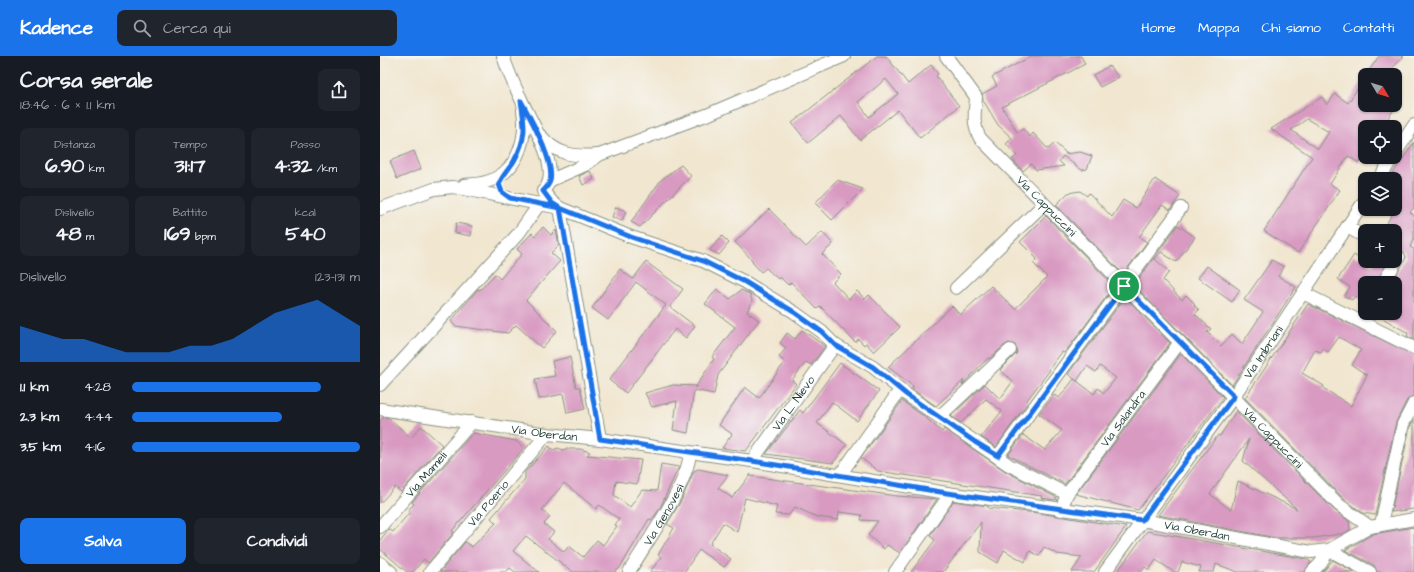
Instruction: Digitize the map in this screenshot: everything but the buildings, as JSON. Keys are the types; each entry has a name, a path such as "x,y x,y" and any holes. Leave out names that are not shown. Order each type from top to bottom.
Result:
{"street":[{"path":"503,56 521,101 538,132 549,146 558,150 583,156 599,155"},
{"path":"550,180 585,164 599,155 710,114 844,56"},
{"name":"Via Cappuccini","path":"946,56 976,97 974,121 976,131 980,138 1339,505 1375,525"},
{"path":"521,101 525,125 524,138 519,151 499,184 502,192 515,198 533,196 543,191 550,180 550,167 538,132"},
{"path":"1402,144 1414,126"},
{"path":"380,209 434,189 493,180 507,170"},
{"path":"453,187 560,208 631,237 703,261 745,282 794,312 822,332 835,345 873,367 900,390 975,442 1009,464 1067,494"},
{"path":"543,191 552,203 560,208 600,439"},
{"path":"380,385 519,233 530,220 540,203"},
{"path":"956,288 1044,204"},
{"path":"998,456 1181,208"},
{"name":"Via Imbriani","path":"1105,572 1234,396 1358,210"},
{"path":"1347,227 1358,233"},
{"path":"1303,293 1358,315"},
{"path":"1368,320 1414,348"},
{"name":"Via Salandra","path":"1061,510 1067,494 1180,342"},
{"name":"Via L. Nievo","path":"752,461 835,345"},
{"path":"939,417 1010,350"},
{"path":"840,475 900,390"},
{"path":"1375,525 1403,424 1414,403"},
{"name":"Via Oberdan","path":"380,409 547,434 600,439 752,461 947,493 1061,510 1142,520 1311,552 1328,550 1375,525 1414,519"},
{"name":"Via Mameli","path":"380,527 472,422"},
{"name":"Via Poerio","path":"430,572 547,434"},
{"name":"Via Genovesi","path":"629,572 681,484 689,466 690,453"},
{"path":"895,572 946,500 947,493"},
{"path":"1312,572 1320,564 1328,550 1370,572"},
{"path":"380,563 391,572"}],"route":[{"path":"1124,286 998,456 907,395 873,367 835,345 822,332 794,312 745,282 703,261 631,237 560,208 510,198 502,192 499,188 499,184 519,151 524,138 525,125 521,101 538,132 550,167 550,180 543,191 552,203 560,208 600,439 752,461 947,493 1061,510 1142,520 1234,396 1124,286"}]}
